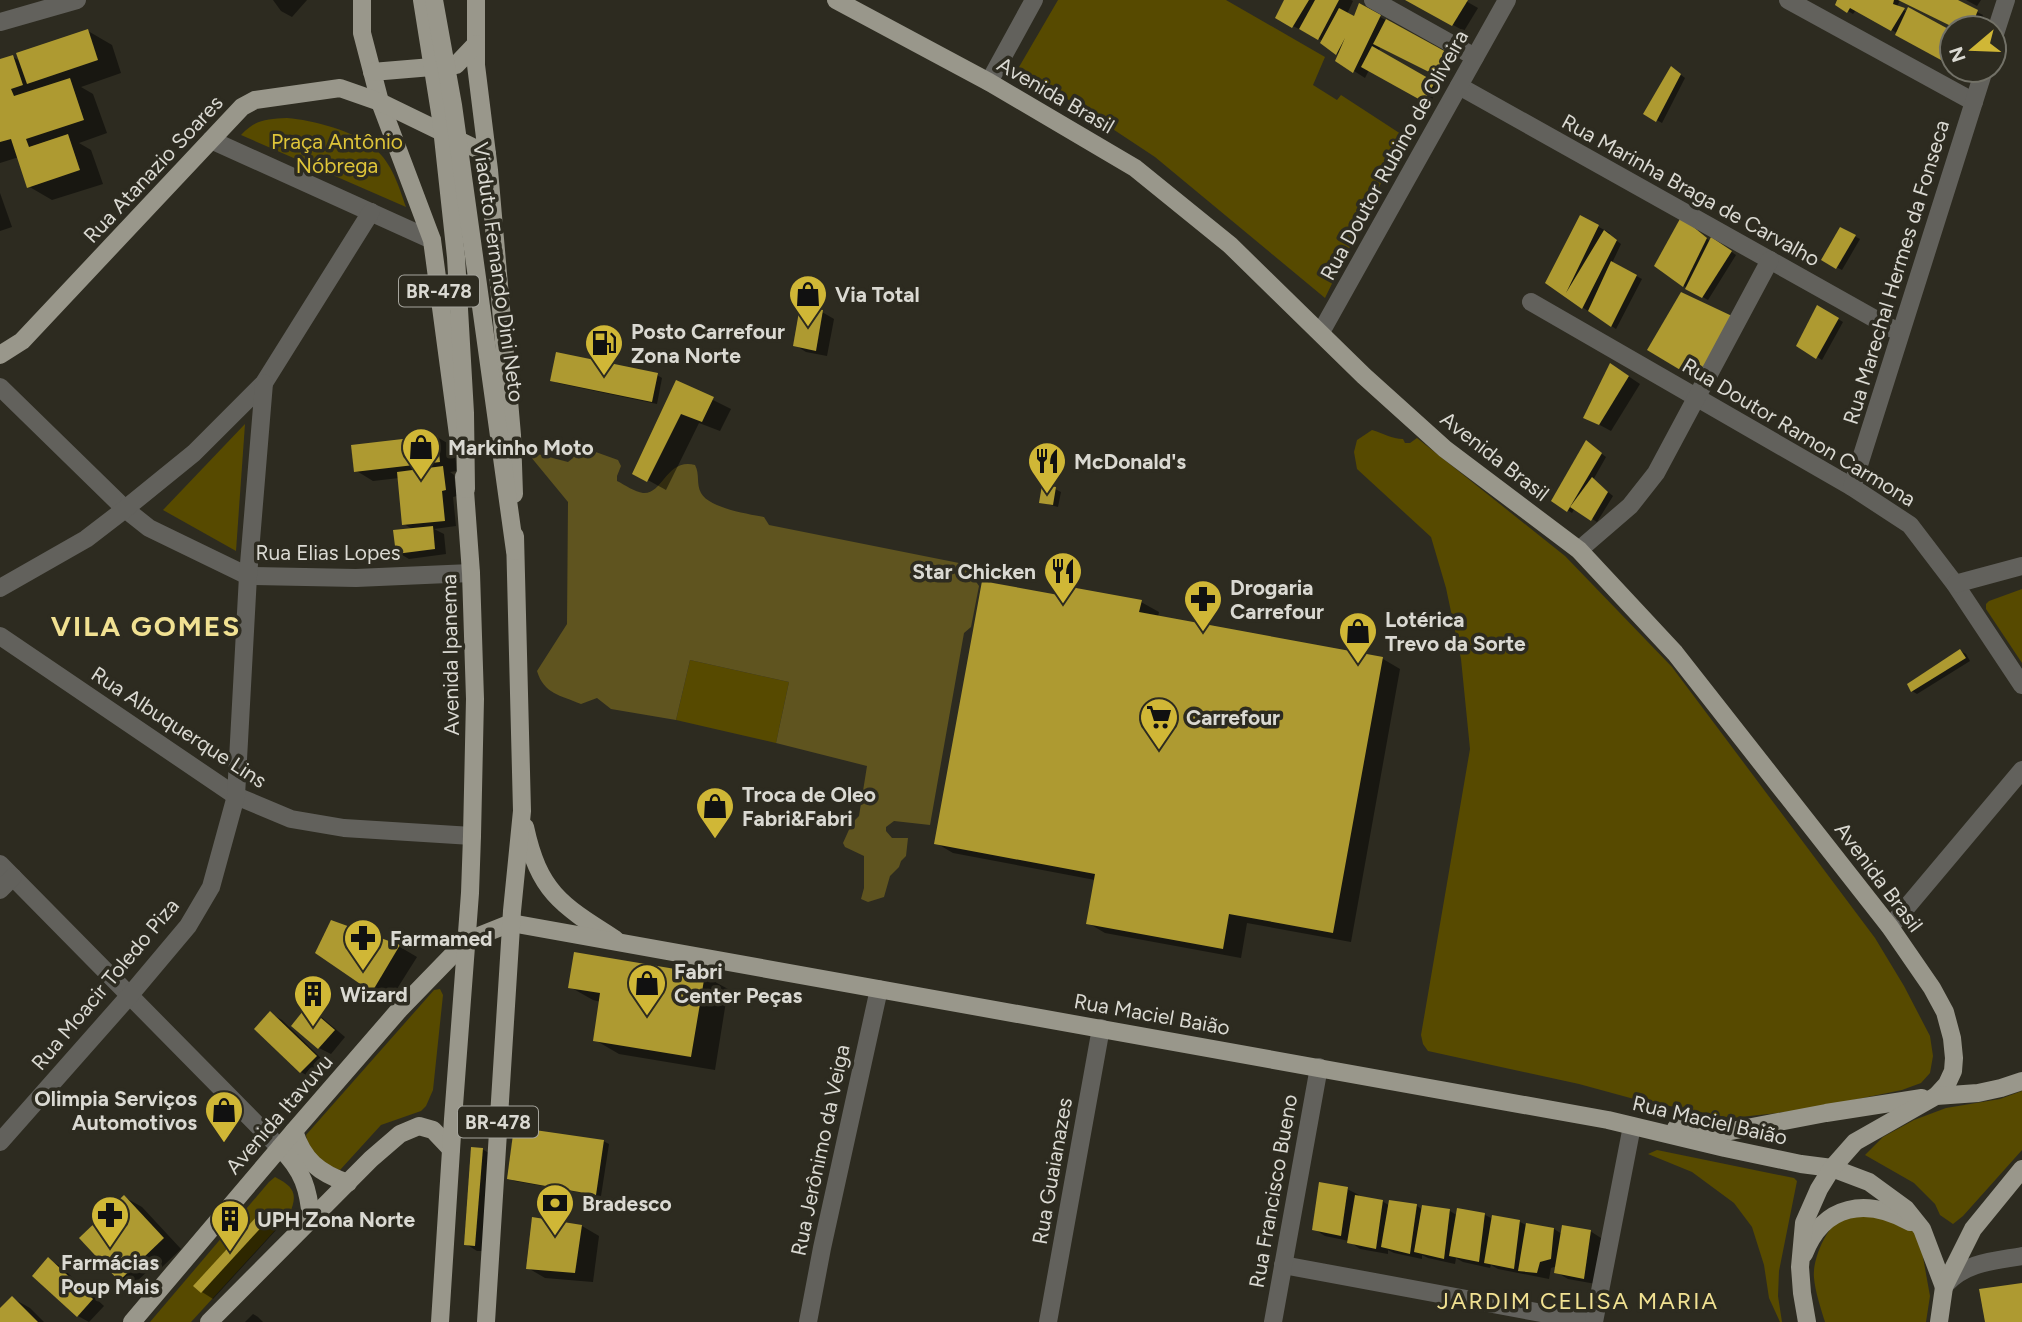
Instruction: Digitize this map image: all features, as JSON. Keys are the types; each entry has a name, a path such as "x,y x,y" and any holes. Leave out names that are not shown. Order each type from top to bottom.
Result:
{"main road":[{"name":"Avenida Ipanema","path":"362,0 362,33 380,102 432,240 466,489 471,573 475,699 472,836 440,1322"},
{"name":"Viaduto Fernando Dini Neto","path":"422,0 441,119 456,257 465,413 466,489"},
{"name":"Viaduto Fernando Dini Neto","path":"434,0 453,105 515,551"},
{"name":"BR-478","path":"476,0 476,65 487,154 512,435 522,811 511,923 485,1322"},
{"name":"Avenida Brasil","path":"835,0 989,82 1135,168 1230,246 1364,376 1445,449 1579,550 1675,653 1890,927 1932,988 1945,1012 1952,1038 1953,1071 1947,1084 1936,1096"},
{"path":"372,72 456,65 476,44"},
{"name":"Rua Atanazio Soares","path":"0,355 22,341 242,107 255,100 340,88 380,102 487,154"},
{"path":"522,811 530,849 544,882 570,909 624,944"},
{"path":"466,942 511,923"},
{"name":"Rua Maciel Baião","path":"511,923 1319,1067 1392,1083 1632,1126 1801,1164 1832,1168 1869,1182 1906,1209 1922,1229"},
{"name":"Avenida Itavuvu","path":"132,1322 399,1010 466,942"},
{"path":"1632,1126 1731,1131 1936,1096 1978,1093 2022,1081"},
{"path":"1807,1322 1800,1267 1804,1223 1819,1189 1832,1168 1855,1142 1936,1096"},
{"path":"209,1322 400,1134 419,1126 433,1130 451,1149"},
{"path":"294,1131 303,1153 314,1166 348,1183"},
{"path":"280,1148 306,1185 310,1198 311,1220"},
{"path":"1939,1322 1944,1287 1973,1229 2022,1169"},
{"path":"1800,1267 1806,1250 1825,1222 1839,1213 1865,1207 1896,1214 1922,1229 1944,1287"}],"street":[{"path":"0,22 77,0"},
{"path":"989,82 1034,0"},
{"path":"1373,0 1475,57"},
{"name":"Rua Doutor Rubino de Oliveira","path":"1321,332 1507,0"},
{"path":"1788,0 1973,102"},
{"name":"Rua Marechal Hermes da Fonseca","path":"1852,487 1979,84"},
{"name":"Rua Marinha Braga de Carvalho","path":"1459,86 1900,333"},
{"path":"211,140 432,240"},
{"path":"0,588 86,539 125,509 194,453 264,383 371,212"},
{"path":"1579,550 1630,506 1656,473 1770,260"},
{"name":"Rua Doutor Ramon Carmona","path":"1531,302 1852,487 1910,525 1955,584 2022,685"},
{"name":"Rua Moacir Toledo Piza","path":"0,1142 188,926 211,887 236,796 248,576 264,383"},
{"name":"Rua Elias Lopes","path":"0,387 125,509 149,528 248,576 356,578 471,573"},
{"path":"1955,584 2022,566"},
{"name":"Rua Albuquerque Lins","path":"0,636 236,796 291,819 344,828 472,836"},
{"path":"1890,927 2022,770"},
{"path":"0,864 280,1148"},
{"path":"0,890 13,877"},
{"name":"Rua Jerônimo da Veiga","path":"808,1322 879,989"},
{"name":"Rua Guaianazes","path":"1048,1322 1101,1028"},
{"name":"Rua Francisco Bueno","path":"1273,1322 1319,1067"},
{"path":"1283,1265 1592,1322 1632,1126"},
{"path":"1944,1287 1955,1274 1966,1268 2022,1256"}],"green space":[{"path":"1058,0 1226,0 1325,57 1313,85 1337,100 1341,95 1404,136 1325,298 1155,157 1019,67"},
{"name":"Praça Antônio Nóbrega","path":"287,118 333,128 367,143 381,155 390,168 406,207 241,135 262,121"},
{"path":"245,424 236,551 163,510"},
{"path":"1372,430 1403,439 1405,443 1417,438 1565,556 1672,667 1875,938 1904,986 1930,1036 1933,1056 1930,1073 1921,1083 1902,1090 1804,1110 1731,1118 1634,1099 1579,1084 1428,1051 1421,1035 1470,749 1461,659 1446,588 1431,537 1357,469 1354,452 1357,440"},
{"path":"2022,589 2022,663 1986,609 1986,604"},
{"path":"690,660 789,682 776,743 676,720"},
{"path":"440,989 443,995 433,1090 426,1106 421,1111 381,1125 340,1170 323,1162 310,1148 306,1135 434,990"},
{"path":"2022,1091 2022,1150 1953,1224 1940,1215 1935,1204 1914,1183 1865,1155 1883,1137 1914,1120 1946,1108 2000,1099"},
{"path":"1657,1150 1794,1178 1797,1181 1779,1271 1778,1296 1782,1322 1769,1298 1764,1265 1752,1227 1734,1203 1692,1172 1648,1154"},
{"path":"275,1177 287,1184 293,1192 289,1215 191,1322 150,1322 269,1182"},
{"path":"1868,1213 1900,1223 1914,1232 1921,1246 1930,1296 1926,1322 1825,1322 1814,1278 1818,1252 1827,1234 1839,1220 1848,1215"}],"shaded area":[{"path":"579,446 618,460 621,466 617,481 637,491 650,492 677,467 695,465 701,493 712,503 764,517 769,525 964,564 979,586 971,627 964,633 930,825 894,821 886,827 892,838 908,838 906,856 890,876 884,897 868,902 861,899 864,888 864,856 845,847 843,843 852,823 859,816 867,766 776,743 789,682 690,660 676,720 611,709 597,698 581,704 554,693 544,685 537,671 567,624 568,502 526,451 568,462"}],"building":[{"path":"1284,0 1309,0 1292,28 1275,18"},
{"path":"1315,0 1339,0 1318,40 1299,29"},
{"path":"1405,0 1468,0 1452,26"},
{"path":"1837,0 1894,0 1893,4 1905,8 1891,31 1850,8 1847,13 1835,5"},
{"path":"1898,0 1958,0 1978,10 1976,14 1938,14 1938,20"},
{"path":"1359,3 1381,15 1353,73 1335,61 1345,38 1336,55 1320,43 1339,8 1354,16"},
{"path":"1908,7 1938,23 1938,58 1895,35"},
{"path":"1386,19 1448,53 1437,76 1373,44"},
{"path":"88,29 98,60 27,84 16,53"},
{"path":"1372,46 1435,82 1424,102 1361,67"},
{"path":"13,55 23,85 11,89 14,96 70,78 84,120 26,139 29,147 68,134 80,170 27,188 11,139 0,142 0,59"},
{"path":"1671,66 1681,74 1656,122 1643,114"},
{"path":"1580,215 1599,225 1566,293 1604,230 1617,240 1582,309 1545,283"},
{"path":"1681,217 1707,238 1683,287 1654,266"},
{"path":"1840,227 1856,235 1836,269 1821,260"},
{"path":"1711,237 1732,251 1702,298 1685,289"},
{"path":"1611,261 1637,275 1611,327 1588,311"},
{"path":"1681,292 1732,316 1697,380 1647,350"},
{"path":"1817,305 1839,318 1816,359 1796,346"},
{"name":"Via Total","path":"800,306 823,310 816,351 793,346"},
{"name":"Posto Carrefour Zona Norte","path":"556,352 658,373 652,402 550,381"},
{"path":"1610,363 1629,376 1599,425 1583,418"},
{"path":"676,380 714,397 702,422 681,414 647,482 632,474"},
{"path":"437,435 440,462 354,472 351,445"},
{"path":"1586,440 1602,453 1567,512 1551,501"},
{"path":"443,466 446,490 442,491 445,521 402,525 397,472"},
{"path":"1592,477 1608,492 1591,521 1570,507"},
{"name":"McDonald's","path":"1042,485 1056,487 1053,505 1039,503"},
{"path":"433,526 435,549 396,554 393,530"},
{"name":"Carrefour","path":"982,581 1064,596 1065,586 1142,600 1139,612 1383,657 1333,933 1229,914 1223,949 1086,924 1095,874 934,844"},
{"path":"1960,649 1966,658 1911,692 1907,684"},
{"name":"Farmamed","path":"331,920 400,945 372,992 315,953"},
{"name":"Fabri Center Peças","path":"574,952 705,974 691,1057 593,1041 600,993 568,988"},
{"name":"Wizard","path":"307,1006 335,1030 318,1049 291,1026"},
{"path":"270,1011 317,1056 300,1073 254,1029"},
{"path":"514,1127 604,1140 596,1195 507,1179"},
{"path":"471,1147 483,1148 475,1246 464,1245"},
{"path":"1319,1182 1348,1187 1341,1236 1312,1230"},
{"path":"124,1195 164,1238 119,1281 79,1238"},
{"path":"1355,1195 1383,1200 1376,1249 1347,1243"},
{"path":"1389,1200 1417,1204 1410,1254 1381,1247"},
{"path":"1422,1205 1450,1209 1444,1259 1414,1252"},
{"path":"1457,1208 1485,1213 1479,1262 1449,1256"},
{"name":"UPH Zona Norte","path":"259,1214 267,1221 201,1293 193,1286"},
{"path":"1492,1215 1520,1220 1514,1269 1484,1263"},
{"name":"Bradesco","path":"532,1217 582,1225 575,1273 526,1269"},
{"path":"1526,1223 1554,1228 1551,1259 1540,1262 1537,1273 1518,1271"},
{"path":"1562,1225 1591,1230 1584,1279 1554,1273"},
{"path":"48,1257 93,1299 77,1317 32,1276"},
{"path":"2022,1283 2022,1322 1985,1322 1979,1289"},
{"path":"12,1296 38,1322 0,1322 0,1308"}],"place":[{"name":"Via Total","path":"808,328"},
{"name":"Posto Carrefour Zona Norte","path":"604,377"},
{"name":"Markinho Moto","path":"421,481"},
{"name":"McDonald's","path":"1047,495"},
{"name":"Star Chicken","path":"1063,605"},
{"name":"Drogaria Carrefour","path":"1203,633"},
{"name":"Lotérica Trevo da Sorte","path":"1358,665"},
{"name":"Carrefour","path":"1159,751"},
{"name":"Troca de Oleo Fabri&Fabri","path":"715,840"},
{"name":"Farmamed","path":"363,972"},
{"name":"Fabri Center Peças","path":"647,1017"},
{"name":"Wizard","path":"313,1028"},
{"name":"Olimpia Serviços Automotivos","path":"224,1144"},
{"name":"Bradesco","path":"555,1237"},
{"name":"Farmácias Poup Mais","path":"110,1249"},
{"name":"UPH Zona Norte","path":"230,1253"}],"district":[{"name":"VILA GOMES","path":"146,626"},
{"name":"JARDIM CELISA MARIA","path":"1578,1301"}]}
